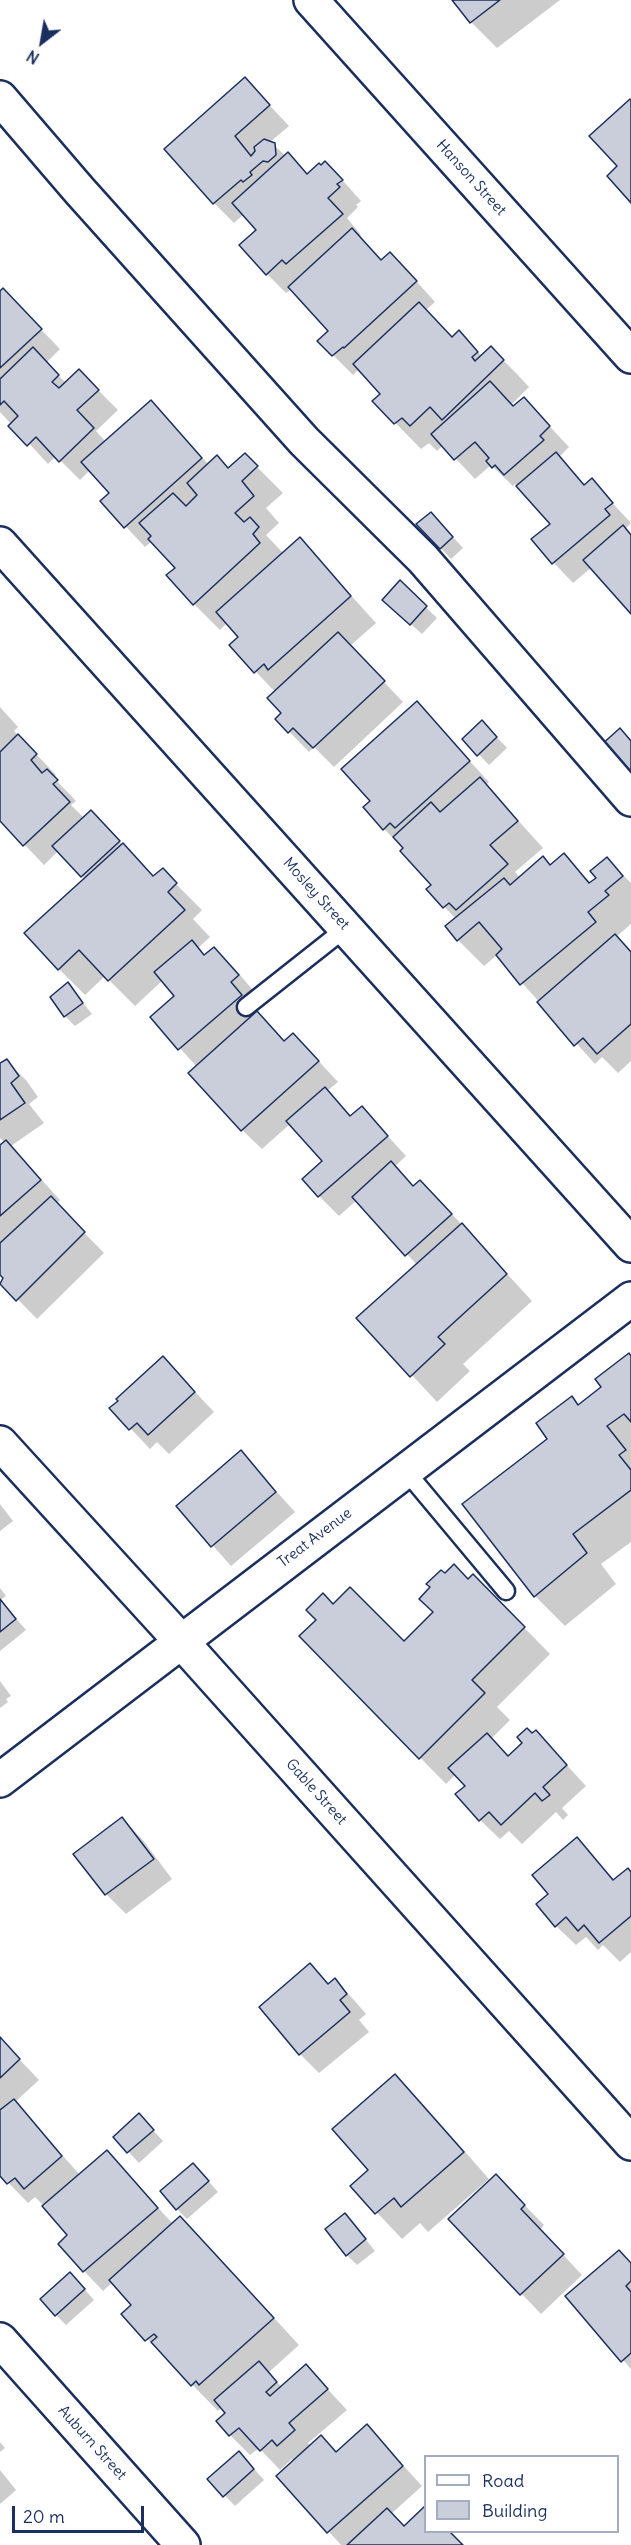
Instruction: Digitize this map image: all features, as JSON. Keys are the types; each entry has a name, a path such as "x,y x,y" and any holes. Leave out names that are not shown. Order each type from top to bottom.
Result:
{"street":[{"name":"Hanson Street","path":"311,0 631,356"},
{"path":"0,98 79,190 304,441 423,559 631,799"},
{"name":"Mosley Street","path":"0,544 631,1245"},
{"name":"Treat Avenue","path":"0,1780 180,1640 631,1299"},
{"name":"Gable Street","path":"0,1443 180,1640 631,2144"},
{"name":"Auburn Street","path":"0,2340 183,2545"}],"lane":[{"path":"246,1007 346,928"},
{"path":"405,1470 506,1591"}],"building":[{"path":"452,0 500,0 470,23"},
{"path":"245,77 270,105 235,136 251,156 255,151 254,147 264,139 275,143 276,155 268,162 263,161 250,172 252,175 243,182 241,180 213,204 164,149"},
{"path":"630,99 631,203 607,176 617,166 589,136"},
{"path":"288,152 307,174 319,163 321,165 325,161 343,180 337,184 340,187 328,198 343,214 286,264 282,260 266,275 239,245 256,230 232,203"},
{"path":"352,228 381,260 390,252 417,281 344,348 332,356 317,341 328,331 288,287"},
{"path":"3,288 42,329 0,368 0,291"},
{"path":"419,302 452,337 459,330 478,352 472,357 475,361 491,346 504,360 442,420 430,407 410,426 402,418 394,424 372,401 380,394 353,364"},
{"path":"33,347 59,375 52,382 59,388 79,369 99,390 77,410 94,428 59,462 36,437 27,446 8,426 18,416 4,401 0,405 0,379"},
{"path":"490,381 513,406 524,397 550,426 540,436 544,440 504,475 495,465 492,468 486,461 489,458 475,442 454,460 431,434"},
{"path":"151,400 202,458 124,528 100,501 109,493 81,462"},
{"path":"556,452 584,485 592,478 613,503 605,509 610,515 552,564 531,539 550,524 516,486"},
{"path":"245,453 258,466 242,481 254,496 235,513 244,522 250,517 259,527 253,534 260,543 193,605 166,575 175,568 148,539 151,536 139,523 173,493 186,506 197,495 187,483 217,455 228,468"},
{"path":"431,512 453,537 440,549 416,524"},
{"path":"623,525 631,535 631,614 583,560"},
{"path":"300,537 351,596 268,670 264,664 254,673 229,645 238,637 216,612"},
{"path":"400,580 427,606 410,625 382,600"},
{"path":"338,632 385,681 313,748 293,728 288,733 275,719 281,713 267,698"},
{"path":"417,701 470,761 395,828 390,823 383,830 363,807 370,801 341,769"},
{"path":"482,720 497,737 477,756 462,739"},
{"path":"620,728 631,741 631,781 600,746"},
{"path":"18,734 37,754 31,760 42,773 47,769 58,780 53,784 70,802 23,846 0,821 0,752"},
{"path":"480,777 518,821 490,845 508,864 456,910 449,903 443,908 426,889 431,885 400,851 403,848 393,837 431,802 440,812"},
{"path":"91,810 120,841 81,877 52,846"},
{"path":"123,843 153,876 163,868 177,883 168,892 185,910 108,981 79,950 58,970 24,933"},
{"path":"564,853 589,883 596,878 590,871 607,857 623,876 605,891 609,895 588,912 596,922 520,985 496,955 502,949 479,922 457,941 445,926 504,878 510,885 543,856 550,865"},
{"path":"615,934 631,952 631,1024 597,1054 583,1038 574,1046 537,1002"},
{"path":"192,940 204,955 214,947 239,975 231,982 242,995 178,1050 150,1017 174,996 154,972"},
{"path":"68,982 83,1003 64,1017 50,997"},
{"path":"257,1011 284,1041 293,1033 319,1061 241,1131 188,1073"},
{"path":"7,1059 19,1076 11,1083 25,1103 0,1120 0,1063"},
{"path":"325,1087 350,1116 362,1106 388,1136 318,1197 302,1179 322,1161 286,1121"},
{"path":"6,1140 41,1180 0,1216 0,1145"},
{"path":"391,1161 413,1186 420,1180 452,1214 405,1256 352,1197"},
{"path":"51,1196 85,1232 16,1301 0,1284 3,1278 0,1275 0,1243"},
{"path":"462,1223 507,1274 438,1337 445,1344 410,1377 356,1318"},
{"path":"629,1353 631,1356 631,1422 624,1414 607,1426 626,1450 619,1455 631,1470 631,1490 573,1534 587,1553 534,1597 462,1504 547,1439 536,1423 572,1396 578,1405 601,1387 595,1379"},
{"path":"163,1356 195,1392 148,1435 137,1423 129,1430 109,1408"},
{"path":"241,1450 276,1492 211,1547 176,1506"},
{"path":"454,1564 468,1579 473,1574 525,1627 472,1680 485,1693 419,1759 299,1636 316,1620 306,1610 323,1593 333,1604 350,1587 404,1641 433,1612 419,1599 430,1587 426,1584 441,1570 445,1573"},
{"path":"0,1599 16,1619 0,1632"},
{"path":"527,1728 532,1733 536,1730 567,1765 543,1787 550,1795 542,1801 535,1793 501,1825 489,1812 479,1821 455,1794 465,1786 448,1768 487,1733 508,1756 522,1743 517,1737"},
{"path":"122,1817 154,1859 105,1895 73,1854"},
{"path":"577,1837 613,1880 628,1868 631,1872 631,1916 599,1943 584,1925 578,1931 566,1917 555,1927 536,1904 548,1894 532,1875"},
{"path":"310,1963 328,1984 335,1978 347,1994 340,2000 350,2012 299,2055 259,2007"},
{"path":"0,2037 20,2059 0,2078"},
{"path":"395,2074 464,2152 401,2207 394,2198 375,2214 350,2186 368,2170 332,2129"},
{"path":"14,2099 62,2156 24,2189 15,2178 7,2184 0,2176 0,2110"},
{"path":"139,2113 154,2130 127,2153 113,2137"},
{"path":"107,2150 158,2208 83,2272 58,2244 67,2235 42,2206"},
{"path":"193,2163 209,2181 176,2210 160,2191"},
{"path":"496,2174 525,2205 521,2209 564,2254 520,2295 448,2219"},
{"path":"345,2213 366,2239 346,2256 325,2229"},
{"path":"180,2216 274,2318 199,2385 196,2381 191,2386 151,2342 157,2337 154,2334 145,2341 121,2314 131,2305 109,2280"},
{"path":"619,2250 631,2263 631,2281 626,2286 631,2292 631,2353 621,2362 565,2296"},
{"path":"70,2272 85,2289 55,2316 40,2299"},
{"path":"259,2361 277,2382 266,2392 270,2396 306,2364 328,2389 289,2423 295,2430 277,2446 272,2440 260,2451 239,2428 229,2436 216,2421 225,2413 214,2400"},
{"path":"367,2424 403,2466 327,2533 276,2476 321,2435 336,2452"},
{"path":"239,2451 254,2469 223,2497 207,2479"},
{"path":"424,2507 424,2533 451,2533 463,2545 347,2545 387,2508 404,2526"}]}
